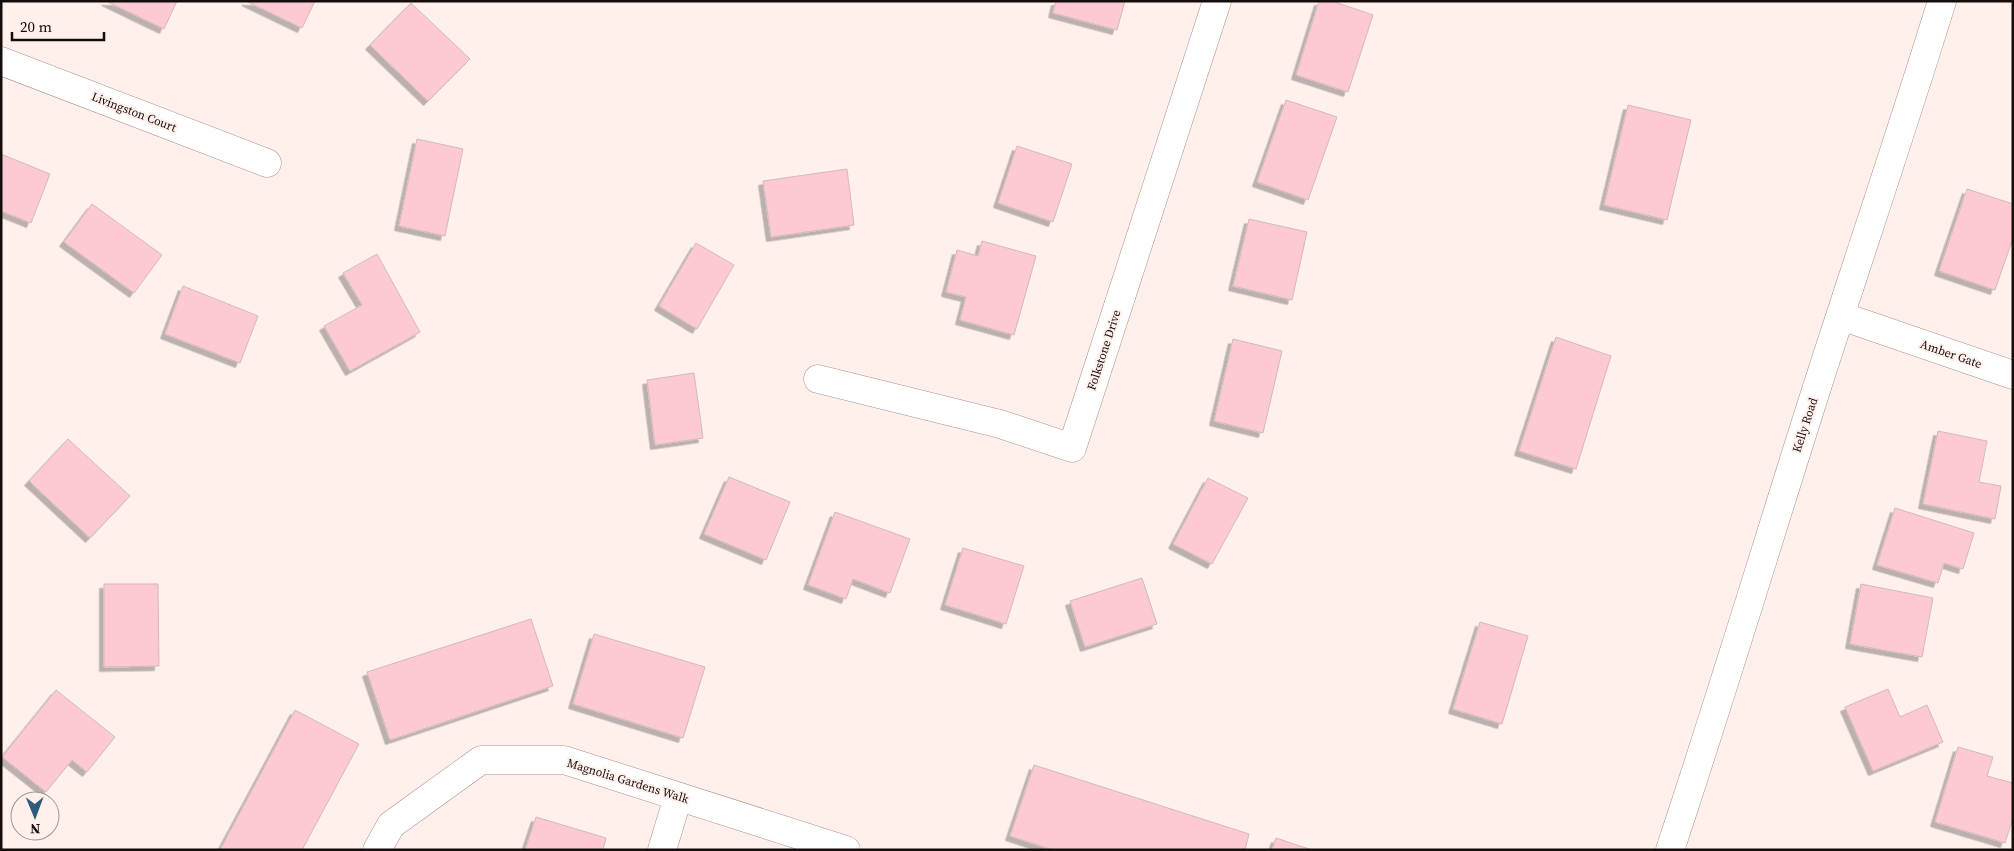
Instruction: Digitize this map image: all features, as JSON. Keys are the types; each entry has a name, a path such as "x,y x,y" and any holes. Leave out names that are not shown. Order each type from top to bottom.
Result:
{"street":[{"name":"Folkstone Drive","path":"818,379 1000,424 1072,448 1216,1"},
{"name":"Kelly Road","path":"1670,850 1942,1"},
{"name":"Livingston Court","path":"1,61 267,163"},
{"name":"Amber Gate","path":"1841,316 2013,375"},
{"name":"Magnolia Gardens Walk","path":"377,850 391,825 481,760 564,760 846,850"},
{"path":"662,850 678,797"}],"building":[{"path":"106,1 177,1 164,29"},
{"path":"246,1 315,1 302,28"},
{"path":"1056,1 1125,1 1117,30 1053,13"},
{"path":"1319,1 1332,1 1373,15 1348,92 1296,75"},
{"path":"411,3 470,59 428,101 370,45"},
{"path":"1286,100 1337,117 1308,200 1257,182"},
{"path":"1628,105 1691,120 1667,220 1604,205"},
{"path":"417,139 463,149 445,236 399,226"},
{"path":"1017,146 1072,164 1053,222 998,203"},
{"path":"1,154 50,174 31,223 1,211"},
{"path":"847,169 854,225 771,237 763,181"},
{"path":"1967,189 2013,204 2013,238 1995,290 1939,271"},
{"path":"92,204 162,255 134,293 64,242"},
{"path":"1249,219 1307,232 1292,300 1233,286"},
{"path":"982,241 1036,256 1014,335 960,320 966,297 946,292 957,250 978,256"},
{"path":"696,243 734,265 697,329 659,306"},
{"path":"377,254 420,332 350,371 324,326 362,305 343,273"},
{"path":"183,286 258,316 240,363 165,334"},
{"path":"1556,337 1611,356 1576,469 1519,451"},
{"path":"1233,339 1282,351 1263,433 1214,421"},
{"path":"694,373 703,438 655,445 647,380"},
{"path":"1938,431 1987,441 1979,482 2001,486 1995,519 1923,504"},
{"path":"68,439 130,496 90,538 29,481"},
{"path":"729,477 790,502 766,560 704,534"},
{"path":"1208,478 1248,498 1212,564 1173,544"},
{"path":"1895,508 1974,533 1963,569 1944,563 1938,583 1877,565"},
{"path":"835,512 910,539 890,593 853,579 846,599 808,585"},
{"path":"963,548 1024,566 1006,624 945,605"},
{"path":"1142,578 1157,624 1085,647 1070,601"},
{"path":"104,584 158,584 159,666 104,667"},
{"path":"1861,584 1933,598 1922,657 1850,644"},
{"path":"531,619 553,686 390,740 367,672"},
{"path":"1480,622 1528,636 1502,724 1453,709"},
{"path":"594,634 705,667 683,738 573,704"},
{"path":"1888,689 1900,717 1927,705 1943,742 1873,771 1845,707"},
{"path":"56,690 115,737 87,772 72,760 47,791 2,757"},
{"path":"295,710 359,744 302,850 220,850"},
{"path":"1958,747 1993,757 1987,776 2013,783 2013,818 2005,843 1935,822"},
{"path":"1034,765 1249,834 1245,850 1053,850 1010,836"},
{"path":"536,817 606,838 603,850 525,850"},
{"path":"1276,838 1312,850 1272,850"}]}
